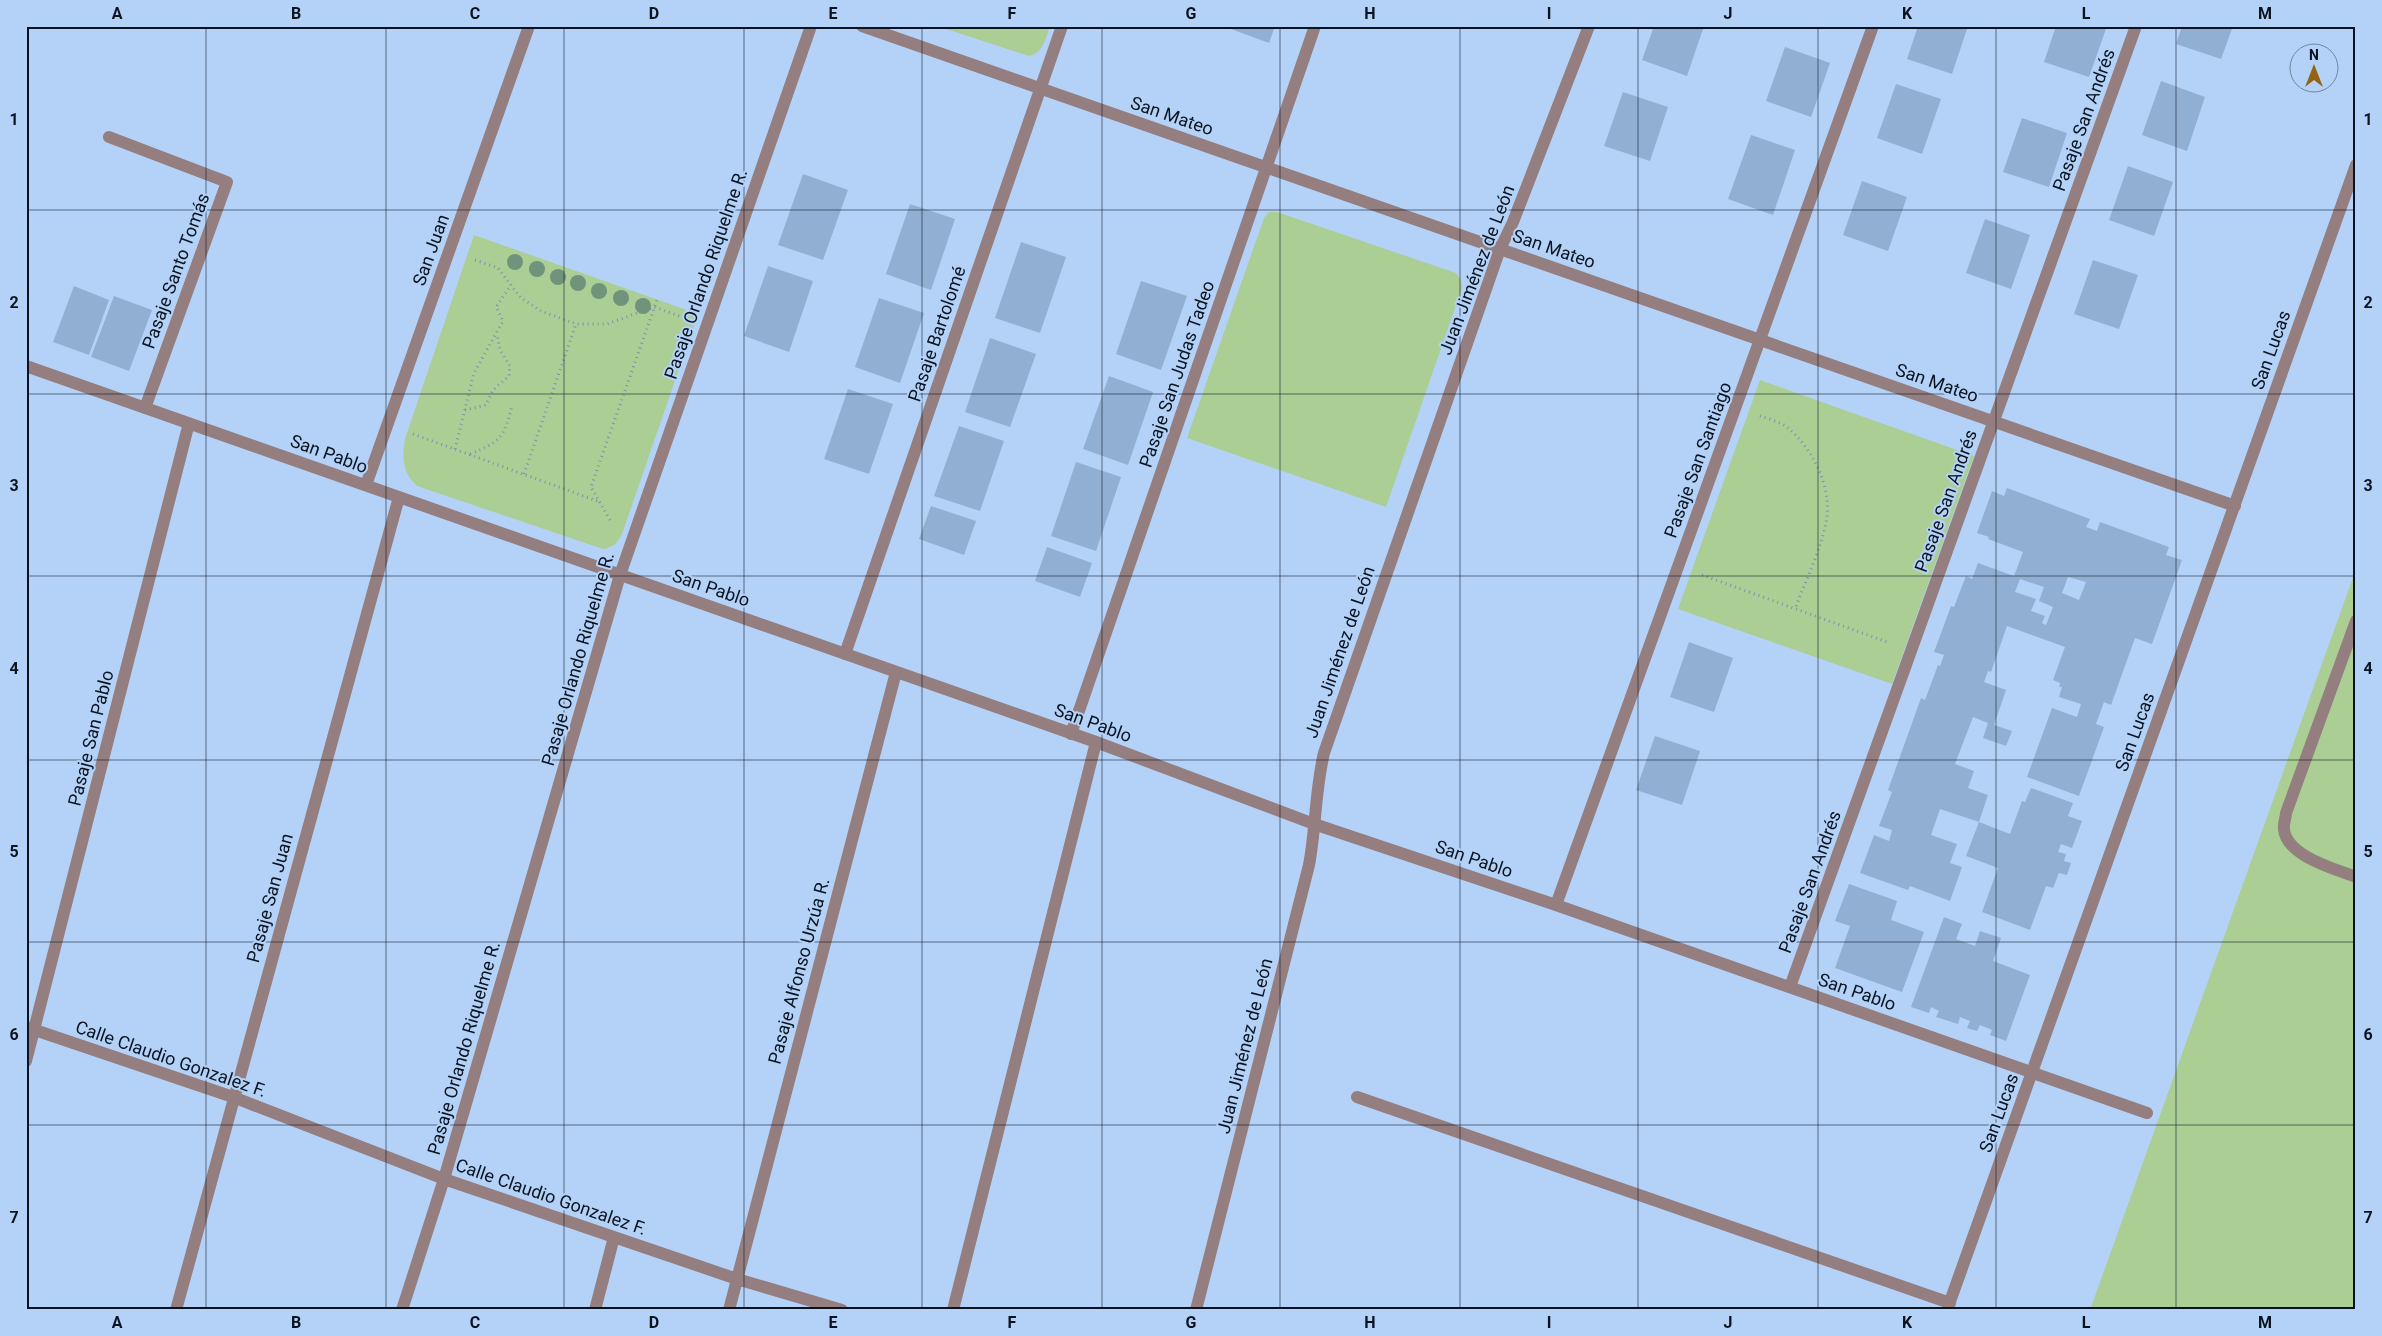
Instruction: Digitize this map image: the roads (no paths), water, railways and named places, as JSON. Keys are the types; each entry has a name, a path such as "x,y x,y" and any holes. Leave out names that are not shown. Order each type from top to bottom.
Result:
{"street":[{"name":"San Juan","path":"366,485 529,26"},
{"name":"Pasaje Orlando Riquelme R.","path":"402,1310 444,1179 620,575 811,26"},
{"name":"San Mateo","path":"862,26 2235,506"},
{"name":"Pasaje Bartolomé","path":"846,654 1062,26"},
{"name":"Pasaje San Judas Tadeo","path":"1071,734 1315,26"},
{"name":"Juan Jiménez de León","path":"1196,1310 1308,865 1316,794 1324,753 1500,249 1513,222 1589,26"},
{"name":"Pasaje San Santiago","path":"1556,905 1873,26"},
{"name":"Pasaje San Andrés","path":"1790,987 2136,26"},
{"name":"Pasaje Santo Tomás","path":"109,137 227,182 145,408"},
{"name":"San Lucas","path":"1949,1306 2356,165"},
{"name":"San Pablo","path":"26,366 1096,742 1314,824 1556,905 2147,1113"},
{"name":"Pasaje San Pablo","path":"26,1061 30,1029 190,423"},
{"name":"Pasaje San Juan","path":"176,1310 399,497"},
{"path":"2356,621 2286,813 2284,829 2288,841 2299,852 2314,861 2356,877"},
{"name":"Pasaje Alfonso Urzúa R.","path":"729,1310 896,672"},
{"path":"953,1310 1096,742"},
{"name":"Calle Claudio Gonzalez F.","path":"30,1029 233,1097 444,1179 737,1279 842,1310"},
{"path":"1357,1097 1949,1306"},
{"path":"595,1310 614,1237"}]}
